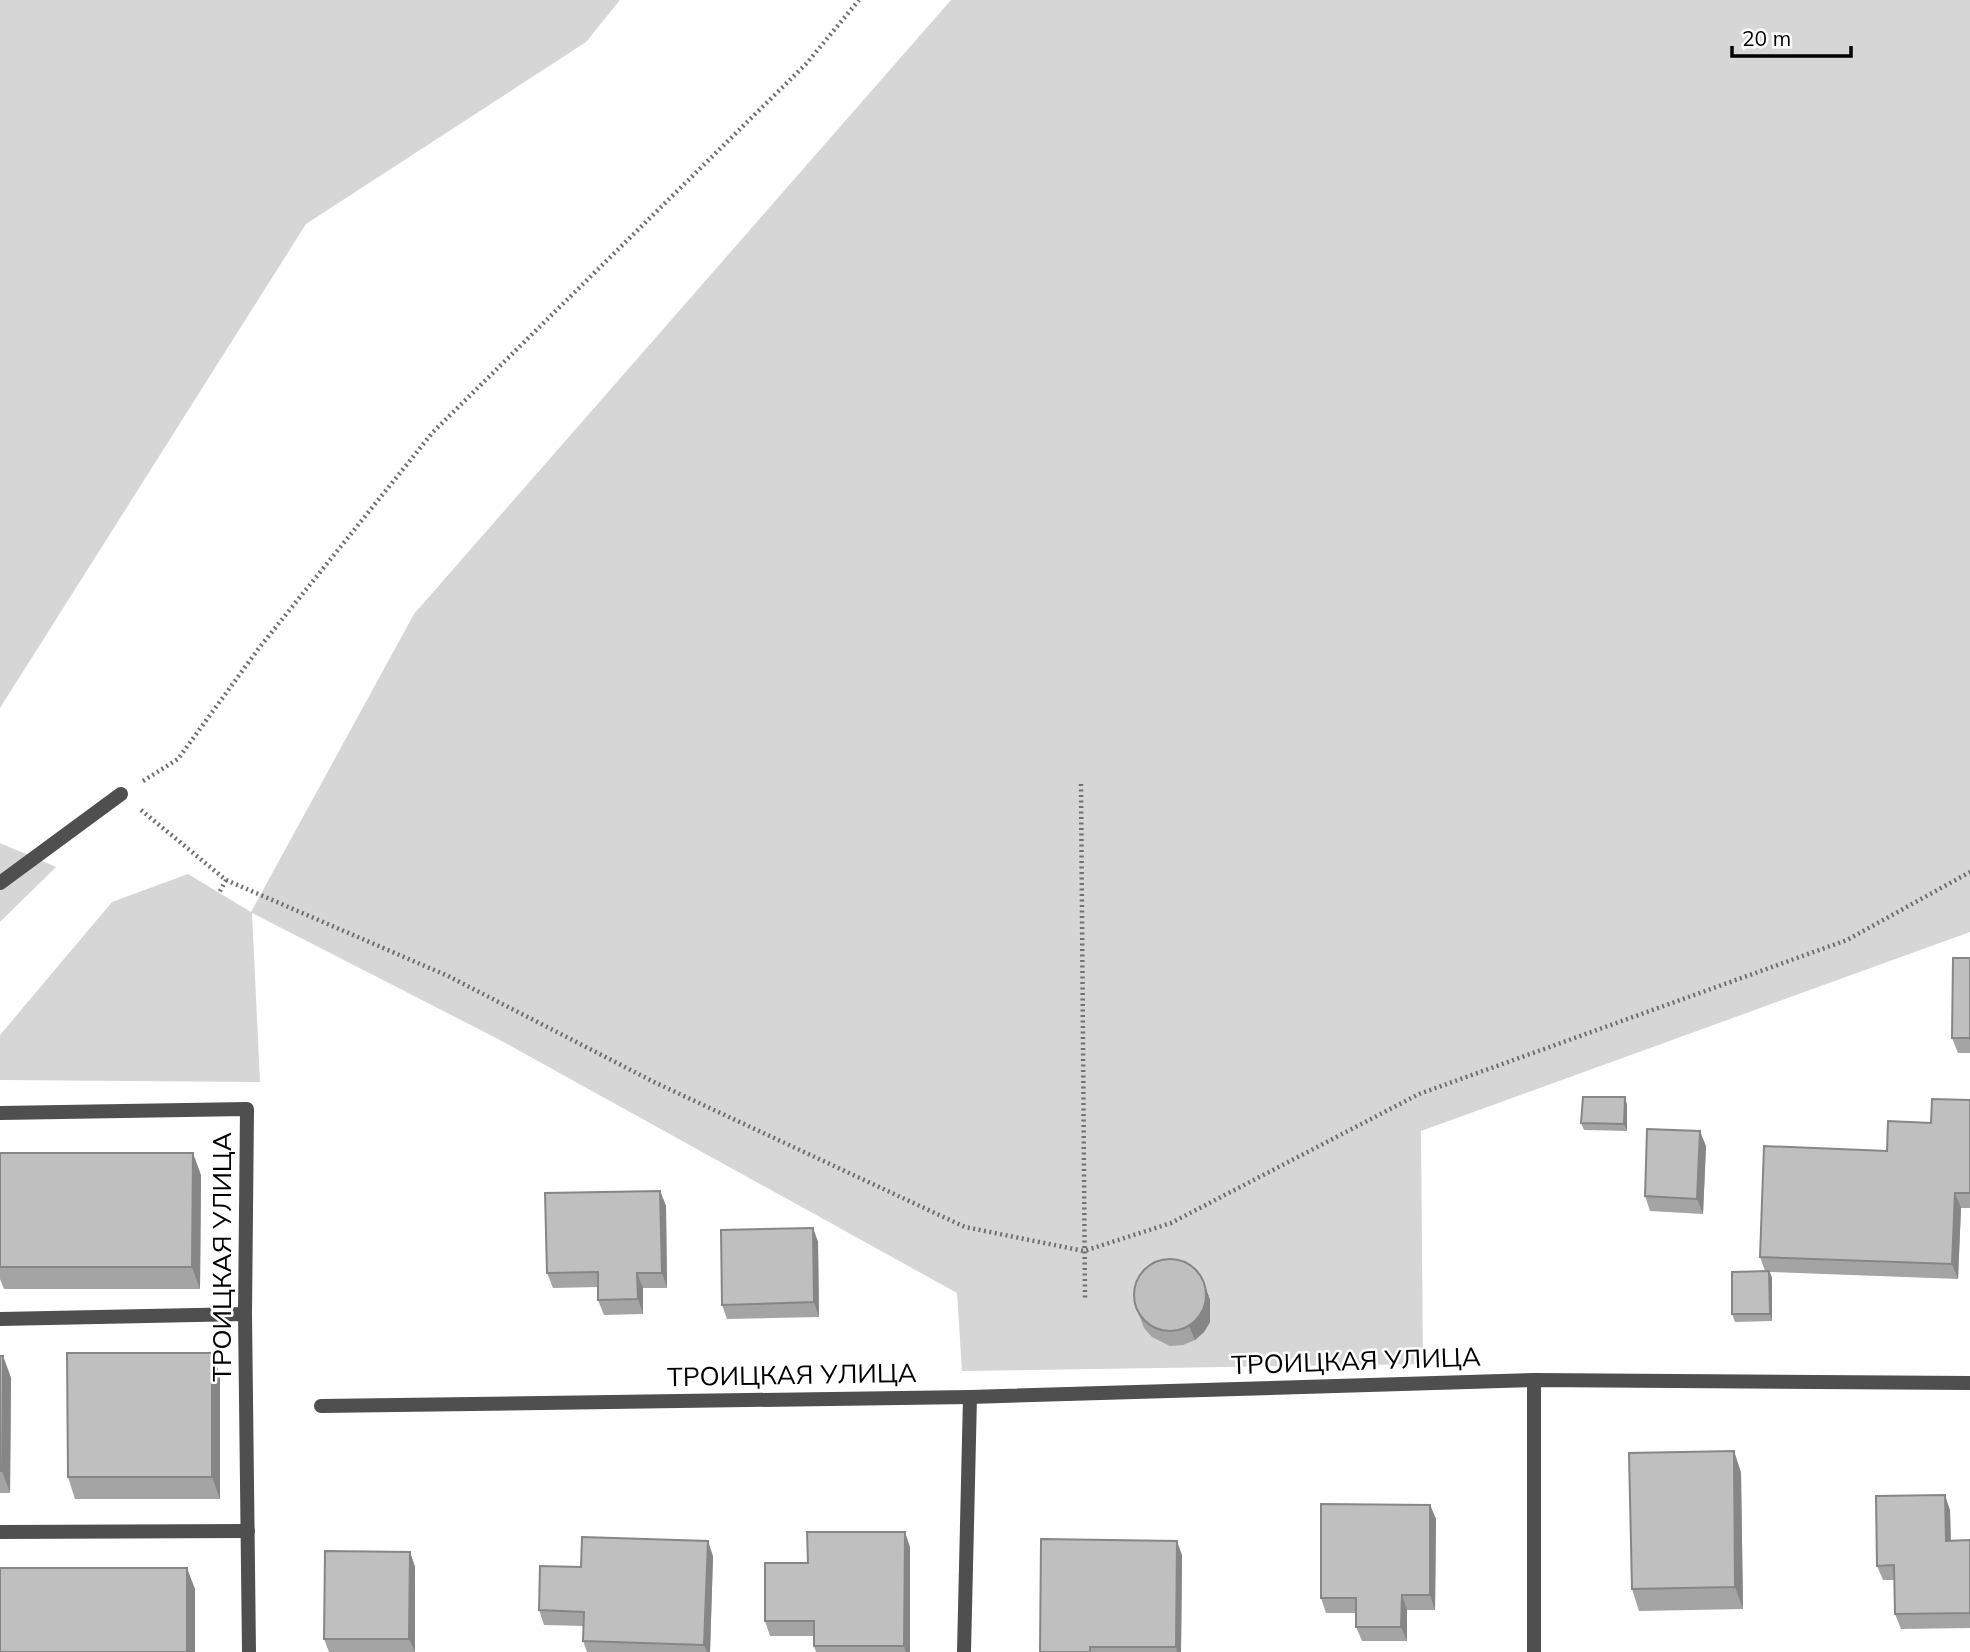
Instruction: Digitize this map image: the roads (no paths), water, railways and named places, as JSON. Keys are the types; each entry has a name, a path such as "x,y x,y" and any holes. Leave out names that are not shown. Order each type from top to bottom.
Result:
{"street":[{"path":"0,883 121,794"},
{"name":"ТРОИЦКАЯ УЛИЦА","path":"0,1113 247,1109 245,1314 249,1652"},
{"path":"0,1319 245,1314"},
{"path":"1534,1380 1534,1652"},
{"name":"ТРОИЦКАЯ УЛИЦА","path":"321,1406 970,1397 1534,1380 1970,1383"},
{"path":"964,1652 970,1397"},
{"path":"0,1532 248,1531"}]}
